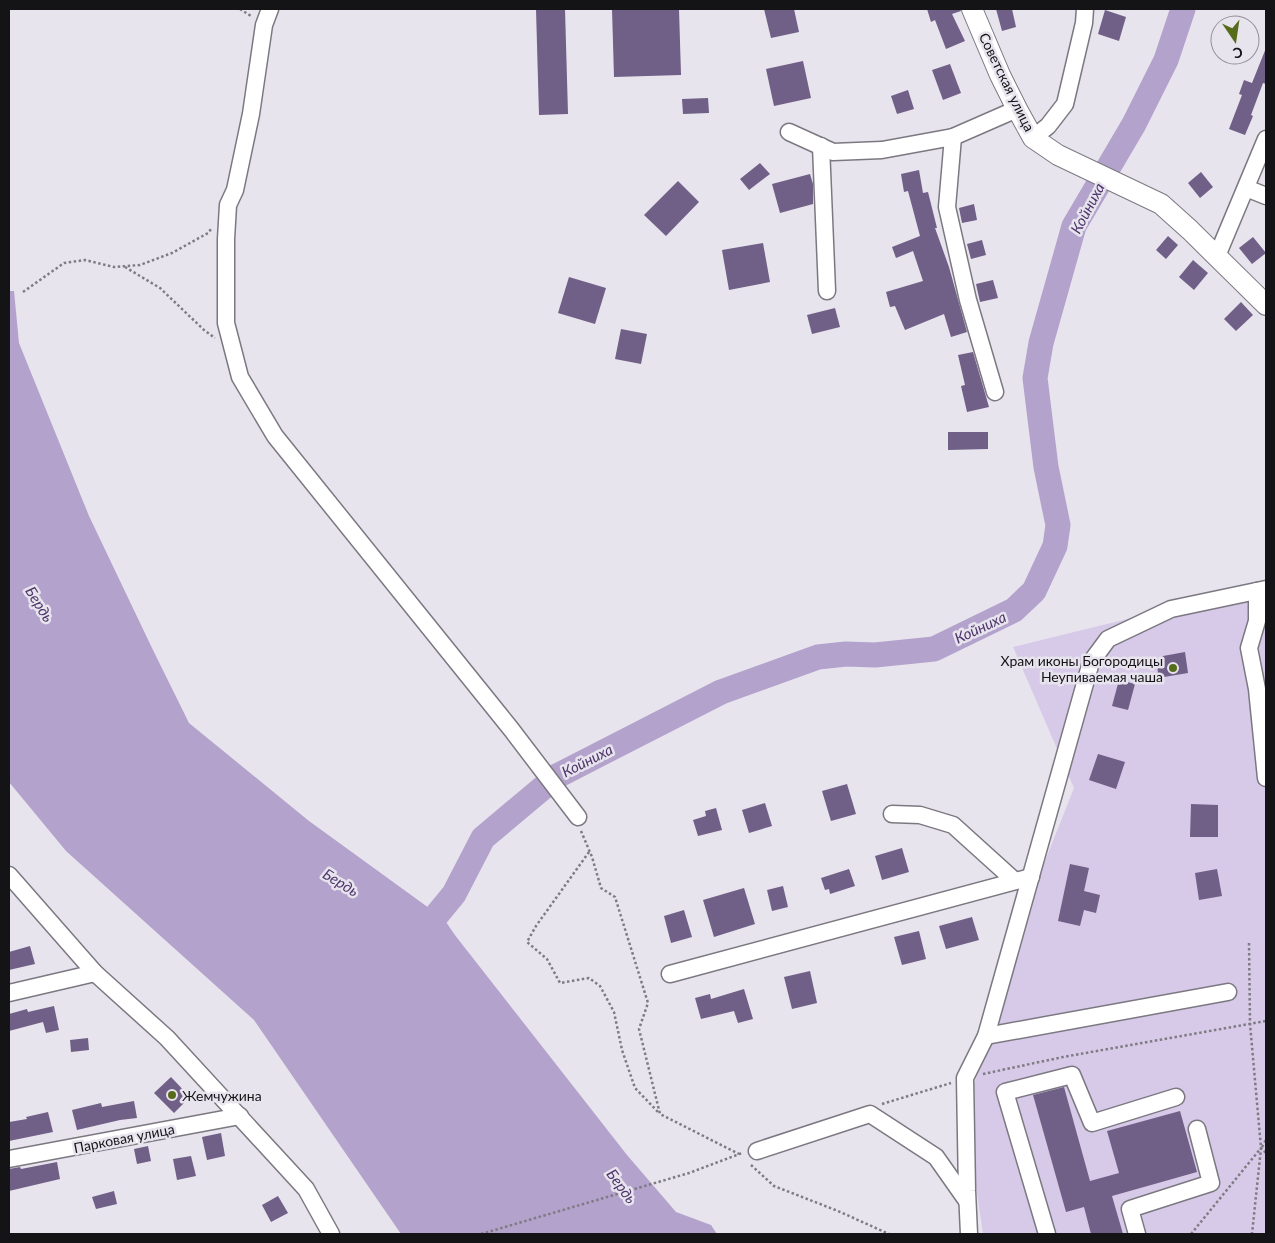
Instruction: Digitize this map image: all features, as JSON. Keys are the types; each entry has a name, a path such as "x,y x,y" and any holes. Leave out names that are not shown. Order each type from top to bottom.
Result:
{"main road":[{"name":"Советская улица","path":"972,9 1000,75 1033,138 1058,155 1162,204 1266,305"}],"street":[{"path":"270,9 264,25 250,114 235,190 228,206 226,323 240,378 275,436 511,729 578,817"},
{"path":"1033,138 1048,126 1065,104 1084,23 1085,9"},
{"path":"789,132 833,152 882,150 953,137 1017,109"},
{"path":"953,137 947,207 968,300 995,392"},
{"path":"1216,256 1266,139"},
{"path":"820,146 827,291"},
{"path":"1246,188 1266,196"},
{"path":"969,1234 965,1078 986,1036 1023,879 1091,662 1108,639 1171,609 1262,590 1257,621 1249,648 1257,689 1266,778"},
{"path":"892,814 920,815 953,825 1023,879"},
{"path":"9,875 95,973 166,1038 306,1189 331,1234"},
{"path":"670,974 1023,879"},
{"path":"9,993 95,973"},
{"path":"986,1036 1228,992"},
{"path":"1047,1234 1005,1092 1072,1075 1092,1123 1176,1097"},
{"path":"757,1151 870,1114 936,1158 967,1201"},
{"name":"Парковая улица","path":"9,1159 240,1116"},
{"path":"1137,1234 1130,1209 1211,1183 1197,1129"}],"path":[{"path":"23,292 64,263 85,260 114,268 140,265 172,253 208,233 213,226"},
{"path":"124,267 160,288 204,330 233,352"},
{"path":"578,817 581,832 590,851 601,888 615,898 648,1003 639,1029 660,1114"},
{"path":"590,851 536,926 527,942 547,959 560,983 589,978 600,986 614,1012 622,1050 635,1088 660,1114 739,1154 774,1186 838,1211 889,1234"},
{"path":"1249,943 1250,1024 1261,1148 1252,1234"},
{"path":"1191,1234 1266,1140"},
{"path":"1261,1148 1266,1153"},
{"path":"481,1234 689,1173"}],"shaded area":[{"path":"1266,585 1266,1234 983,1234 965,1111 998,1013 1037,881 1074,788 1013,647"}],"water":[{"name":"Бердь","path":"9,291 14,291 19,343 89,516 189,723 309,821 440,916 627,1155 676,1212 711,1225 717,1234 401,1234 254,1020 66,851 9,782"}],"building":[{"path":"536,9 565,9 568,114 539,115"},
{"path":"612,9 679,9 681,75 614,77"},
{"path":"764,9 794,9 799,32 771,38"},
{"path":"927,9 960,9 961,11 952,14 965,41 946,49 935,20 931,22"},
{"path":"996,9 1012,9 1016,27 1002,31"},
{"path":"1105,10 1126,17 1119,41 1098,34"},
{"path":"1266,48 1266,84 1263,83 1245,135 1229,129 1242,95 1239,94 1244,80 1252,83"},
{"path":"803,61 811,98 774,106 766,69"},
{"path":"950,64 961,93 943,100 932,70"},
{"path":"908,90 914,109 897,114 891,96"},
{"path":"708,98 709,113 683,114 682,99"},
{"path":"760,163 770,174 749,190 740,179"},
{"path":"919,170 923,193 928,192 937,228 935,228 949,267 967,332 951,337 944,314 905,330 895,306 890,307 886,292 923,281 913,251 896,258 892,247 920,236 908,191 904,192 901,174"},
{"path":"1201,172 1213,187 1200,198 1188,183"},
{"path":"810,174 813,184 813,204 780,213 772,184"},
{"path":"678,181 699,202 666,236 644,215"},
{"path":"974,204 977,220 962,223 959,208"},
{"path":"1168,236 1178,245 1166,259 1156,250"},
{"path":"1253,237 1266,253 1252,264 1239,248"},
{"path":"982,240 986,255 971,259 967,244"},
{"path":"763,243 770,282 729,290 722,250"},
{"path":"1193,260 1208,273 1194,290 1179,277"},
{"path":"569,277 606,288 595,324 558,313"},
{"path":"993,280 998,298 980,302 976,284"},
{"path":"1241,302 1253,315 1236,331 1224,319"},
{"path":"835,308 840,327 812,334 807,315"},
{"path":"621,329 647,334 641,364 615,359"},
{"path":"973,352 989,407 967,412 961,386 965,385 958,355"},
{"path":"948,432 988,432 988,449 948,450"},
{"name":"Храм иконы Богородицы Неупиваемая чаша","path":"1185,652 1188,673 1164,677 1158,673 1157,663 1163,656"},
{"path":"1119,680 1135,684 1128,710 1112,706"},
{"path":"1098,754 1125,762 1116,789 1089,780"},
{"path":"847,784 856,814 831,821 822,791"},
{"path":"765,803 772,826 749,833 742,810"},
{"path":"1191,804 1218,805 1218,837 1190,837"},
{"path":"716,808 722,830 698,836 693,820 706,816 705,811"},
{"path":"902,848 909,872 882,880 875,856"},
{"path":"1070,864 1089,868 1084,891 1100,895 1096,913 1084,910 1080,926 1058,921"},
{"path":"849,869 855,886 830,894 829,889 825,890 821,878"},
{"path":"1217,869 1222,896 1199,900 1195,873"},
{"path":"783,886 788,907 772,911 767,890"},
{"path":"744,888 755,924 714,937 703,900"},
{"path":"684,910 692,937 671,943 664,916"},
{"path":"972,917 979,940 946,949 939,926"},
{"path":"919,931 926,959 902,965 894,937"},
{"path":"30,946 35,964 9,970 9,952"},
{"path":"810,971 817,1003 792,1009 784,977"},
{"path":"744,989 753,1019 738,1023 734,1011 701,1019 695,998 710,994 711,999"},
{"path":"54,1006 59,1030 46,1033 43,1022 9,1031 9,1014 27,1009 28,1012"},
{"path":"88,1038 89,1050 71,1052 70,1040"},
{"name":"Жемчужина","path":"171,1077 190,1097 174,1113 154,1093"},
{"path":"1064,1087 1090,1181 1119,1173 1107,1131 1180,1111 1197,1172 1112,1196 1123,1234 1091,1234 1084,1207 1066,1212 1033,1095"},
{"path":"134,1101 137,1118 77,1130 72,1110 101,1103 102,1107"},
{"path":"48,1112 53,1132 9,1141 9,1122 27,1119 26,1117"},
{"path":"221,1133 225,1156 207,1160 202,1137"},
{"path":"148,1146 151,1161 137,1164 134,1149"},
{"path":"191,1156 196,1176 177,1180 173,1159"},
{"path":"57,1162 60,1179 9,1191 9,1169 20,1167 21,1169"},
{"path":"114,1191 117,1204 96,1209 92,1197"},
{"path":"278,1196 288,1213 271,1222 262,1205"}],"waterway":[{"name":"Койниха","path":"445,943 431,922 454,894 483,838 557,776 721,692 818,657 846,654 875,655 934,649 1014,610 1034,591 1055,546 1058,525 1046,467 1035,378 1041,343 1074,226 1134,124 1166,60 1183,9"}],"place":[{"name":"Храм иконы Богородицы Неупиваемая чаша","path":"1173,668"},
{"name":"Жемчужина","path":"172,1095"}]}
